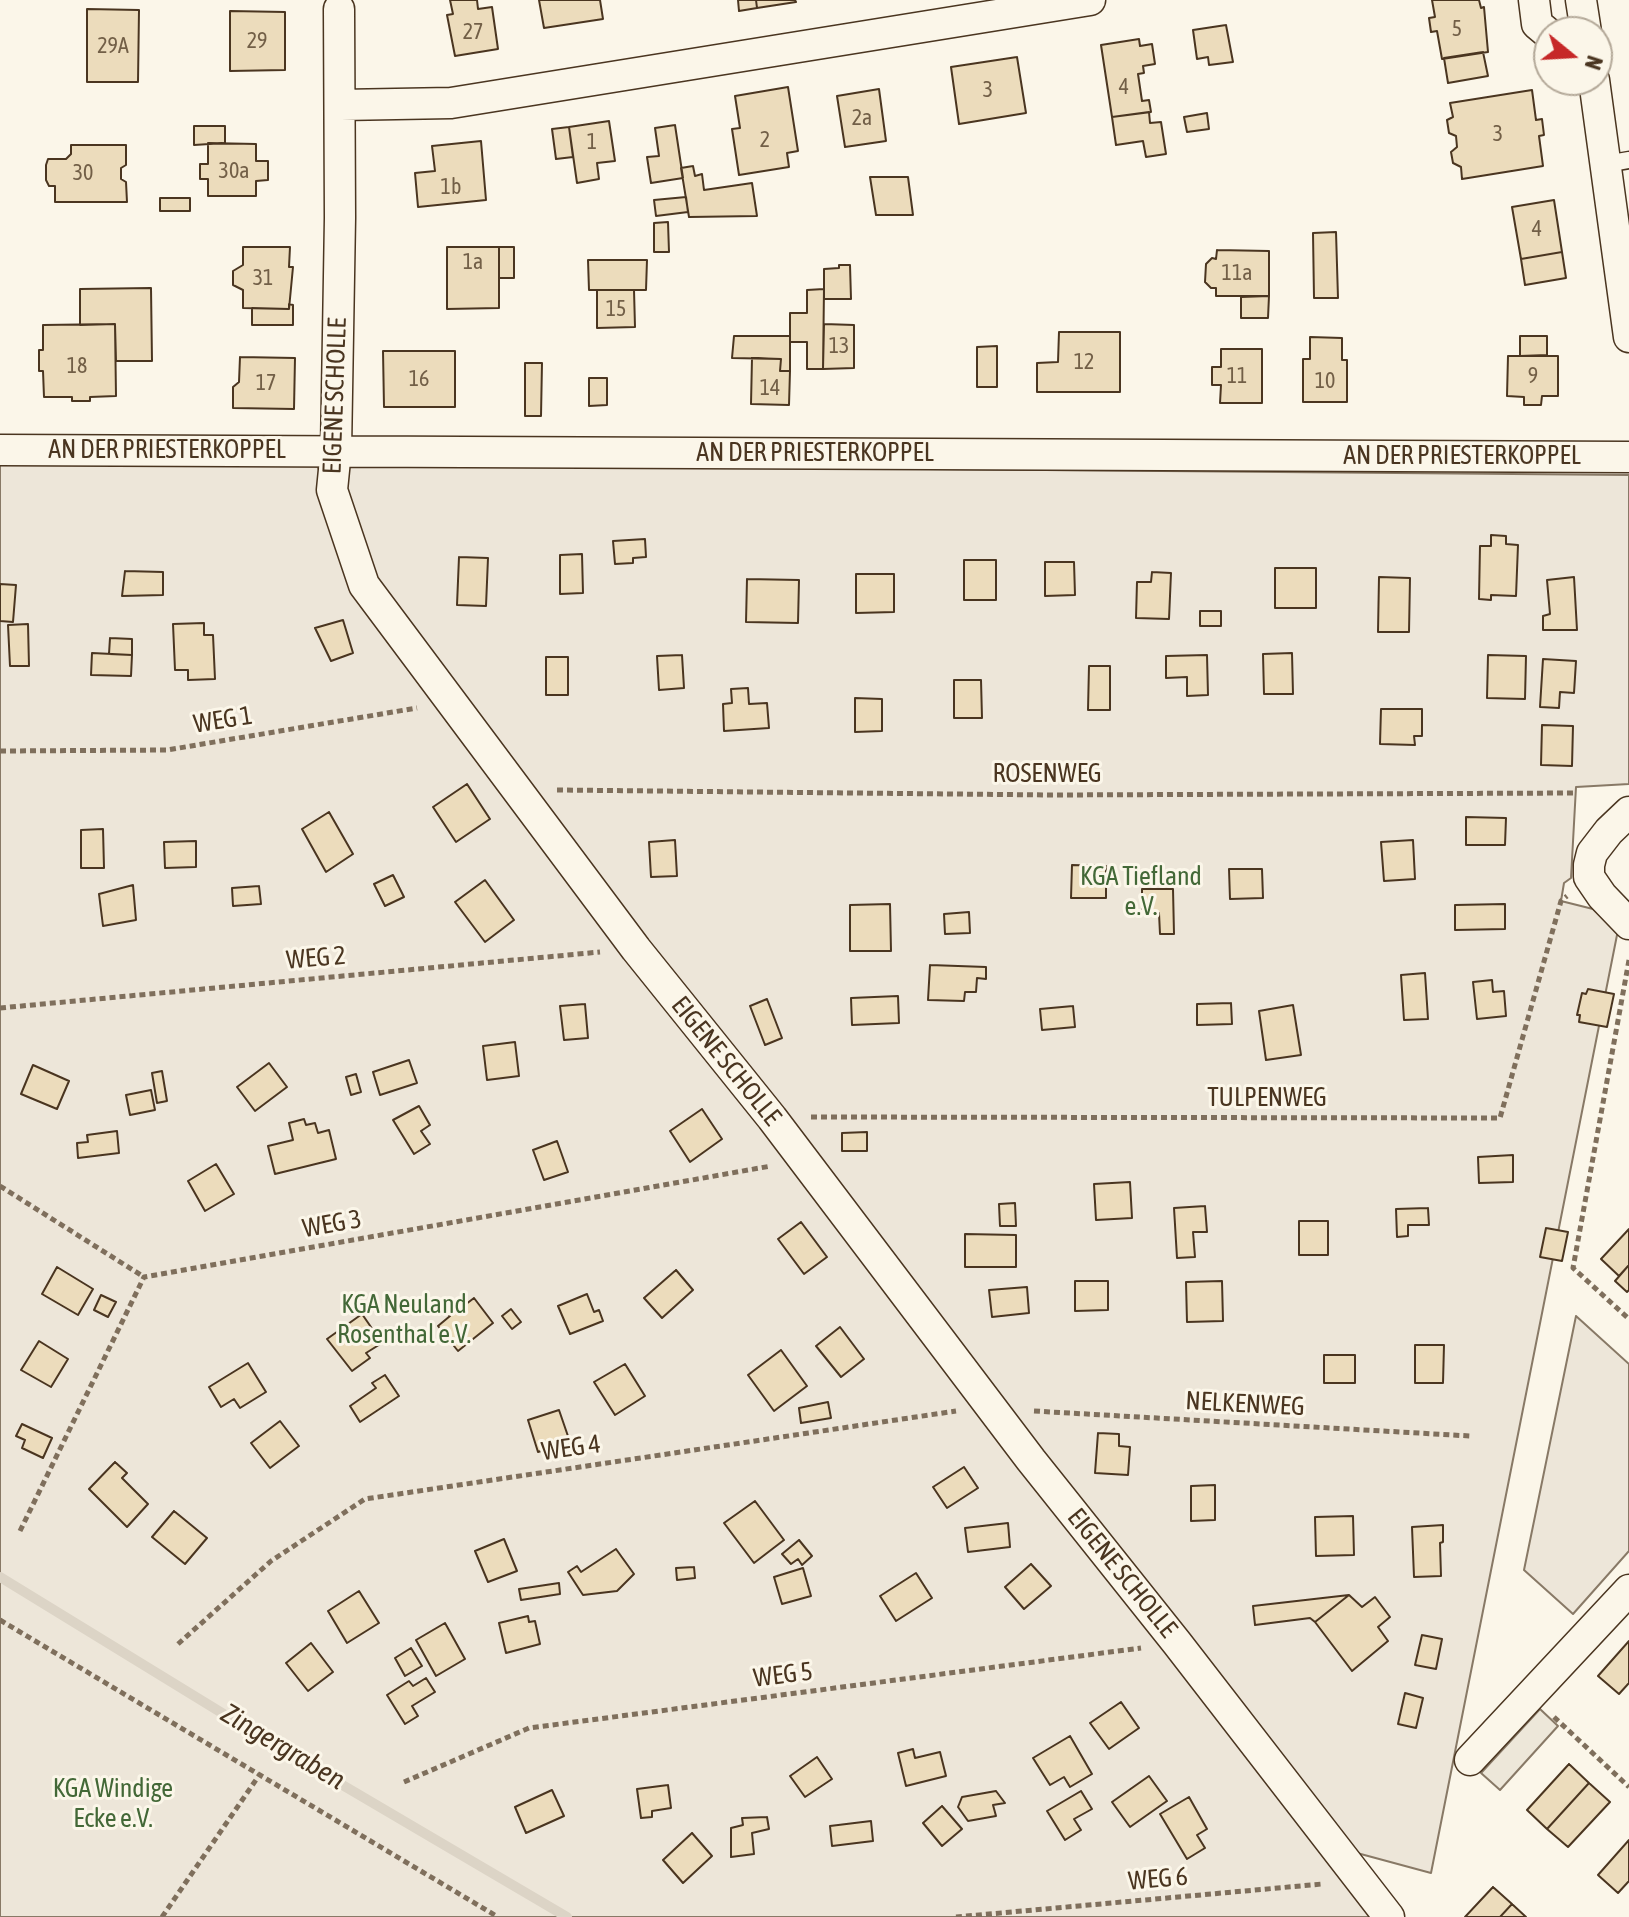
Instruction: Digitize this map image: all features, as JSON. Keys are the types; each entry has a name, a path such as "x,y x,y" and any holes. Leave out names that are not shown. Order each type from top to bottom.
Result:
{"street":[{"path":"341,105 451,103 1090,0"},
{"name":"EIGENE SCHOLLE","path":"339,9 341,105 336,450 332,490 364,585 636,949 1006,1410 1177,1643 1389,1917"},
{"path":"1599,96 1618,162 1629,337"},
{"name":"AN DER PRIESTERKOPPEL","path":"0,450 1629,457"},
{"path":"1629,812 1592,853 1589,877 1602,896 1629,924"},
{"path":"1470,1760 1629,1590"}],"path":[{"name":"WEG 1","path":"0,751 167,750 450,702"},
{"name":"ROSENWEG","path":"519,791 1051,795 1576,793"},
{"name":"TULPENWEG","path":"772,1118 1500,1118 1561,901 1589,877"},
{"name":"WEG 2","path":"0,1008 636,949"},
{"path":"1629,960 1573,1268 1629,1319"},
{"name":"WEG 3","path":"144,1277 805,1160"},
{"path":"0,1186 144,1277 20,1531"},
{"name":"NELKENWEG","path":"1006,1410 1470,1436"},
{"name":"WEG 4","path":"178,1644 271,1561 365,1499 943,1413 1006,1410"},
{"path":"0,1620 498,1917"},
{"name":"WEG 5","path":"404,1782 529,1728 1177,1643"},
{"path":"1530,1695 1629,1787"},
{"path":"162,1917 260,1774"},
{"name":"WEG 6","path":"956,1917 1363,1881"}],"green space":[{"name":"KGA Neuland Rosenthal e.V.","path":"0,463 317,464 357,588 1378,1917 0,1917"},
{"name":"KGA Tiefland e.V.","path":"345,464 1629,475 1629,784 1576,787 1571,878 1564,883 1561,901 1593,909 1618,930 1431,1873 1357,1853 1186,1640 372,583 342,497"},
{"path":"1576,1316 1629,1364 1629,1551 1573,1614 1524,1570"}],"shaded area":[{"path":"1540,1709 1558,1726 1500,1790 1481,1773"}],"building":[{"path":"450,0 477,0 478,9 492,7 498,49 455,56 447,15 453,14"},
{"path":"539,0 600,0 603,19 544,28"},
{"path":"738,0 756,0 757,8 739,11"},
{"path":"756,0 795,0 796,2 757,8"},
{"path":"1432,0 1479,0 1481,8 1484,7 1488,52 1442,59 1437,31 1431,32 1429,18 1435,17"},
{"path":"87,9 139,10 138,82 87,82"},
{"path":"230,11 285,12 285,70 230,71"},
{"path":"1226,25 1233,62 1209,65 1208,57 1197,59 1193,30"},
{"path":"1139,39 1140,46 1152,44 1155,64 1143,66 1144,73 1138,74 1142,101 1149,100 1151,112 1112,117 1101,45"},
{"path":"1483,52 1488,76 1448,83 1444,58"},
{"path":"1017,57 1026,113 959,124 951,67"},
{"path":"788,87 798,151 787,153 789,167 739,175 732,129 740,128 735,96"},
{"path":"879,89 886,141 845,147 837,96"},
{"path":"1532,90 1536,120 1542,119 1544,135 1539,136 1543,166 1462,179 1461,167 1453,163 1451,152 1457,147 1456,136 1449,133 1447,120 1453,117 1450,103"},
{"path":"1149,112 1150,123 1161,122 1166,154 1146,157 1143,141 1116,145 1112,117"},
{"path":"1207,113 1209,129 1187,132 1184,117"},
{"path":"609,121 615,161 597,163 599,179 577,183 569,127"},
{"path":"675,125 683,178 651,183 647,157 659,156 655,128"},
{"path":"194,126 225,126 225,143 194,145"},
{"path":"569,127 573,157 556,159 552,129"},
{"path":"481,141 486,200 418,207 415,173 435,171 432,146"},
{"path":"208,143 256,144 256,161 268,161 268,180 256,181 256,196 208,196 208,179 200,179 200,164 208,164"},
{"path":"71,145 126,145 126,165 121,168 121,179 126,182 127,202 55,202 55,186 49,186 46,180 46,165 48,159 66,159 71,154"},
{"path":"693,166 695,176 702,174 704,190 752,183 757,216 689,217 681,168"},
{"path":"870,177 908,177 913,215 876,215"},
{"path":"686,197 688,212 656,216 654,200"},
{"path":"160,198 190,198 190,211 160,211"},
{"path":"1554,200 1562,252 1521,259 1512,207"},
{"path":"668,222 669,252 654,252 654,223"},
{"path":"1336,232 1338,298 1314,298 1313,233"},
{"path":"243,247 290,247 289,267 293,267 289,309 243,308 243,290 233,285 233,271 243,265"},
{"path":"447,247 499,247 499,308 447,309"},
{"path":"499,247 514,247 514,278 499,278"},
{"path":"1217,250 1269,251 1269,296 1216,296 1216,288 1205,282 1206,264 1212,258 1216,259"},
{"path":"1562,252 1566,278 1525,285 1521,259"},
{"path":"588,260 647,260 646,290 589,290"},
{"path":"839,265 850,265 851,299 824,299 824,269 839,268"},
{"path":"151,288 152,361 116,361 115,324 80,325 80,289"},
{"path":"824,289 823,369 807,369 807,342 790,342 790,313 807,313 807,290"},
{"path":"597,290 634,290 635,327 597,328"},
{"path":"1269,296 1268,318 1241,318 1241,297"},
{"path":"289,304 293,305 293,325 252,325 252,308 289,309"},
{"path":"115,324 116,396 90,397 90,401 72,401 72,397 44,397 43,371 39,371 43,325"},
{"path":"824,324 854,325 854,368 823,369"},
{"path":"1059,332 1120,332 1120,392 1037,392 1037,363 1058,362"},
{"path":"734,336 790,336 790,371 780,371 781,359 732,358"},
{"path":"1520,336 1547,336 1547,355 1520,356"},
{"path":"1310,337 1342,338 1342,360 1347,360 1347,402 1303,402 1303,359 1310,359"},
{"path":"997,346 997,387 977,387 977,347"},
{"path":"1221,349 1262,349 1262,403 1220,403 1221,385 1212,385 1212,367 1221,367"},
{"path":"383,351 455,351 455,407 384,407"},
{"path":"1508,356 1558,356 1558,396 1542,396 1541,405 1524,405 1524,397 1507,396"},
{"path":"240,357 295,358 294,409 233,408 233,387 239,382"},
{"path":"752,358 781,359 780,371 790,371 789,405 751,404"},
{"path":"525,363 542,363 541,416 525,416"},
{"path":"589,378 607,378 607,405 589,406"},
{"path":"1491,535 1506,536 1506,544 1518,545 1516,596 1491,595 1491,600 1479,599 1480,546 1491,546"},
{"path":"645,539 646,557 633,558 633,563 615,564 613,541"},
{"path":"582,554 583,593 560,594 560,555"},
{"path":"459,557 488,558 486,606 457,605"},
{"path":"964,560 996,560 996,600 964,600"},
{"path":"1045,562 1074,562 1075,595 1045,596"},
{"path":"1275,568 1316,568 1316,608 1275,608"},
{"path":"125,571 163,572 163,595 122,596"},
{"path":"1152,572 1171,573 1169,619 1136,618 1137,582 1151,582"},
{"path":"856,574 894,574 894,612 856,613"},
{"path":"1379,577 1410,578 1409,632 1378,632"},
{"path":"1574,577 1577,630 1543,630 1543,616 1550,614 1547,580"},
{"path":"747,579 799,580 798,623 746,622"},
{"path":"0,584 16,585 13,622 0,621"},
{"path":"1200,611 1221,611 1221,626 1200,626"},
{"path":"343,620 353,653 331,661 315,628"},
{"path":"204,623 204,635 213,635 215,679 188,680 188,670 175,670 173,624"},
{"path":"28,624 29,666 10,666 8,625"},
{"path":"110,638 132,639 132,655 109,654"},
{"path":"92,653 132,655 131,676 91,675"},
{"path":"1292,653 1293,694 1264,694 1263,654"},
{"path":"682,655 684,688 659,690 657,656"},
{"path":"1207,655 1208,695 1187,696 1187,677 1166,678 1166,656"},
{"path":"1488,655 1526,656 1525,699 1487,698"},
{"path":"546,657 568,657 568,695 546,695"},
{"path":"1543,659 1576,661 1574,693 1560,692 1559,708 1540,707"},
{"path":"1089,666 1110,666 1110,710 1088,710"},
{"path":"954,680 981,680 982,718 954,718"},
{"path":"748,688 749,704 767,703 769,728 724,731 723,704 732,703 731,689"},
{"path":"855,698 882,699 882,731 855,732"},
{"path":"1381,709 1422,709 1422,736 1414,736 1415,745 1380,744"},
{"path":"1542,725 1573,726 1572,766 1541,765"},
{"path":"467,784 490,819 456,842 433,807"},
{"path":"329,812 353,854 326,872 302,829"},
{"path":"1466,817 1506,818 1505,845 1466,845"},
{"path":"103,829 104,868 81,868 81,830"},
{"path":"675,840 677,876 651,877 649,842"},
{"path":"1413,840 1415,879 1384,881 1381,842"},
{"path":"196,841 196,867 165,868 164,842"},
{"path":"1072,865 1106,866 1106,898 1071,898"},
{"path":"1229,869 1262,869 1263,898 1230,899"},
{"path":"393,875 404,897 385,906 374,884"},
{"path":"485,880 514,920 485,942 455,902"},
{"path":"133,885 136,920 103,926 99,894"},
{"path":"259,886 261,904 233,906 232,888"},
{"path":"1142,889 1173,889 1174,934 1160,934 1159,913 1142,913"},
{"path":"890,904 891,951 850,951 850,905"},
{"path":"1505,904 1505,929 1455,930 1455,905"},
{"path":"969,912 970,933 945,934 944,914"},
{"path":"930,965 986,967 986,979 977,978 976,992 965,992 964,1001 928,1000"},
{"path":"1425,973 1428,1019 1404,1020 1401,975"},
{"path":"1492,980 1493,992 1504,991 1506,1016 1477,1019 1473,982"},
{"path":"1588,989 1614,994 1607,1027 1579,1022 1580,1015 1577,1015 1582,993 1586,994"},
{"path":"898,996 899,1023 852,1025 851,998"},
{"path":"767,999 782,1038 765,1045 750,1006"},
{"path":"1231,1003 1232,1024 1197,1025 1197,1004"},
{"path":"585,1004 588,1038 564,1040 560,1006"},
{"path":"1293,1005 1301,1055 1266,1060 1259,1011"},
{"path":"1073,1006 1075,1027 1042,1030 1040,1009"},
{"path":"515,1042 519,1076 487,1080 483,1046"},
{"path":"409,1060 417,1083 380,1095 373,1072"},
{"path":"269,1063 287,1087 255,1111 237,1087"},
{"path":"33,1065 69,1081 57,1109 21,1094"},
{"path":"162,1071 167,1101 157,1103 152,1073"},
{"path":"356,1074 361,1092 351,1095 346,1077"},
{"path":"151,1090 155,1110 130,1115 126,1095"},
{"path":"419,1106 430,1125 421,1131 430,1144 414,1154 393,1120"},
{"path":"702,1109 722,1139 690,1162 670,1131"},
{"path":"304,1119 306,1125 315,1123 318,1133 329,1130 336,1159 275,1174 268,1146 293,1140 289,1123"},
{"path":"117,1131 119,1153 78,1158 77,1143 88,1142 87,1135"},
{"path":"867,1132 867,1151 842,1151 842,1133"},
{"path":"557,1141 568,1172 544,1180 533,1150"},
{"path":"1513,1155 1513,1182 1479,1183 1478,1157"},
{"path":"216,1164 234,1194 205,1211 188,1181"},
{"path":"1130,1182 1132,1218 1096,1220 1094,1184"},
{"path":"1015,1203 1016,1226 1000,1226 999,1204"},
{"path":"1205,1206 1207,1232 1193,1232 1195,1257 1177,1258 1174,1208"},
{"path":"1428,1208 1429,1225 1408,1225 1408,1236 1397,1237 1396,1209"},
{"path":"1299,1221 1328,1221 1328,1255 1299,1255"},
{"path":"801,1222 827,1257 804,1274 778,1239"},
{"path":"1546,1228 1568,1232 1562,1261 1540,1257"},
{"path":"1629,1229 1629,1265 1619,1276 1601,1259"},
{"path":"965,1234 1016,1235 1016,1267 965,1267"},
{"path":"1629,1265 1629,1290 1627,1292 1615,1281"},
{"path":"57,1267 93,1289 78,1315 42,1294"},
{"path":"676,1270 693,1290 662,1318 644,1298"},
{"path":"1075,1281 1108,1281 1108,1310 1075,1311"},
{"path":"1222,1281 1223,1321 1187,1322 1186,1282"},
{"path":"1027,1287 1029,1313 992,1317 989,1290"},
{"path":"587,1294 594,1312 599,1310 603,1321 570,1334 558,1306"},
{"path":"101,1295 116,1302 108,1317 94,1310"},
{"path":"474,1298 493,1323 458,1351 438,1326 450,1316 445,1309 451,1304 457,1311"},
{"path":"511,1309 521,1322 512,1329 502,1316"},
{"path":"362,1314 382,1343 366,1353 370,1358 352,1371 327,1339"},
{"path":"840,1327 864,1359 841,1377 816,1346"},
{"path":"39,1341 68,1359 51,1387 21,1370"},
{"path":"1415,1345 1444,1345 1443,1383 1415,1383"},
{"path":"781,1350 807,1386 774,1411 748,1375"},
{"path":"1324,1355 1355,1355 1355,1383 1324,1383"},
{"path":"248,1363 266,1392 240,1408 234,1399 221,1407 209,1387"},
{"path":"625,1364 645,1396 615,1415 594,1382"},
{"path":"385,1375 399,1396 360,1422 350,1406 376,1388 372,1383"},
{"path":"828,1402 831,1418 801,1423 799,1408"},
{"path":"559,1410 570,1442 538,1452 528,1420"},
{"path":"280,1421 299,1446 270,1468 251,1443"},
{"path":"22,1424 52,1438 43,1458 22,1448 25,1440 16,1436"},
{"path":"1098,1433 1119,1434 1119,1446 1130,1447 1128,1475 1095,1473"},
{"path":"115,1462 127,1473 122,1478 148,1504 127,1527 89,1489"},
{"path":"964,1467 978,1488 947,1508 933,1487"},
{"path":"1215,1485 1215,1520 1191,1521 1191,1486"},
{"path":"755,1501 784,1540 754,1563 724,1523"},
{"path":"174,1511 207,1538 185,1564 152,1537"},
{"path":"1353,1516 1354,1555 1316,1556 1315,1517"},
{"path":"1008,1523 1010,1547 968,1552 965,1528"},
{"path":"1443,1525 1441,1576 1414,1577 1412,1527"},
{"path":"504,1539 517,1571 488,1582 475,1551"},
{"path":"799,1540 812,1556 802,1565 798,1559 791,1564 782,1554"},
{"path":"616,1549 634,1574 617,1591 583,1595 568,1572 577,1566 581,1572"},
{"path":"1031,1564 1051,1586 1024,1609 1005,1587"},
{"path":"694,1567 695,1578 677,1580 676,1568"},
{"path":"803,1568 811,1596 782,1604 774,1577"},
{"path":"916,1573 932,1598 896,1621 880,1596"},
{"path":"559,1583 560,1594 521,1600 519,1589"},
{"path":"359,1591 379,1623 347,1643 328,1611"},
{"path":"1349,1595 1362,1607 1375,1597 1390,1617 1378,1627 1388,1641 1352,1671 1315,1622"},
{"path":"1349,1595 1315,1622 1310,1618 1255,1625 1253,1606"},
{"path":"528,1616 529,1622 535,1621 540,1644 506,1653 499,1623"},
{"path":"445,1623 465,1659 436,1676 416,1640"},
{"path":"1422,1635 1442,1639 1436,1669 1415,1665"},
{"path":"1629,1641 1629,1683 1619,1694 1598,1676"},
{"path":"311,1643 333,1672 308,1691 286,1663"},
{"path":"411,1648 422,1666 405,1676 395,1658"},
{"path":"426,1678 435,1692 412,1706 418,1716 405,1724 387,1695 409,1681 413,1686"},
{"path":"1405,1693 1423,1698 1416,1728 1398,1724"},
{"path":"1121,1702 1139,1728 1109,1749 1090,1723"},
{"path":"1070,1736 1092,1774 1070,1787 1064,1777 1050,1785 1033,1758"},
{"path":"913,1749 915,1758 940,1752 946,1776 906,1786 898,1753"},
{"path":"817,1757 832,1779 805,1797 790,1776"},
{"path":"1569,1764 1589,1783 1547,1829 1527,1810"},
{"path":"1149,1776 1167,1801 1130,1827 1112,1802"},
{"path":"1589,1783 1610,1802 1568,1847 1547,1829"},
{"path":"668,1785 671,1808 652,1811 652,1817 641,1818 637,1789"},
{"path":"552,1790 564,1816 526,1833 515,1807"},
{"path":"996,1791 1005,1803 993,1805 996,1816 968,1821 958,1807 962,1797"},
{"path":"1081,1791 1092,1809 1074,1819 1081,1830 1065,1840 1047,1811"},
{"path":"1189,1797 1207,1829 1197,1835 1205,1848 1187,1859 1160,1814"},
{"path":"942,1806 962,1829 942,1846 923,1823"},
{"path":"767,1817 769,1829 752,1833 754,1854 731,1857 731,1828 743,1825 742,1818"},
{"path":"871,1821 873,1841 832,1846 830,1826"},
{"path":"692,1833 712,1856 683,1883 663,1860"},
{"path":"1629,1840 1629,1881 1618,1893 1598,1875"},
{"path":"1493,1887 1512,1904 1500,1917 1465,1917"},
{"path":"1512,1904 1526,1917 1500,1917"}],"waterway":[{"name":"Zingergraben","path":"0,1577 271,1743 567,1917"}],"park label":[{"name":"KGA Windige Ecke e.V.","path":"113,1804"}]}
